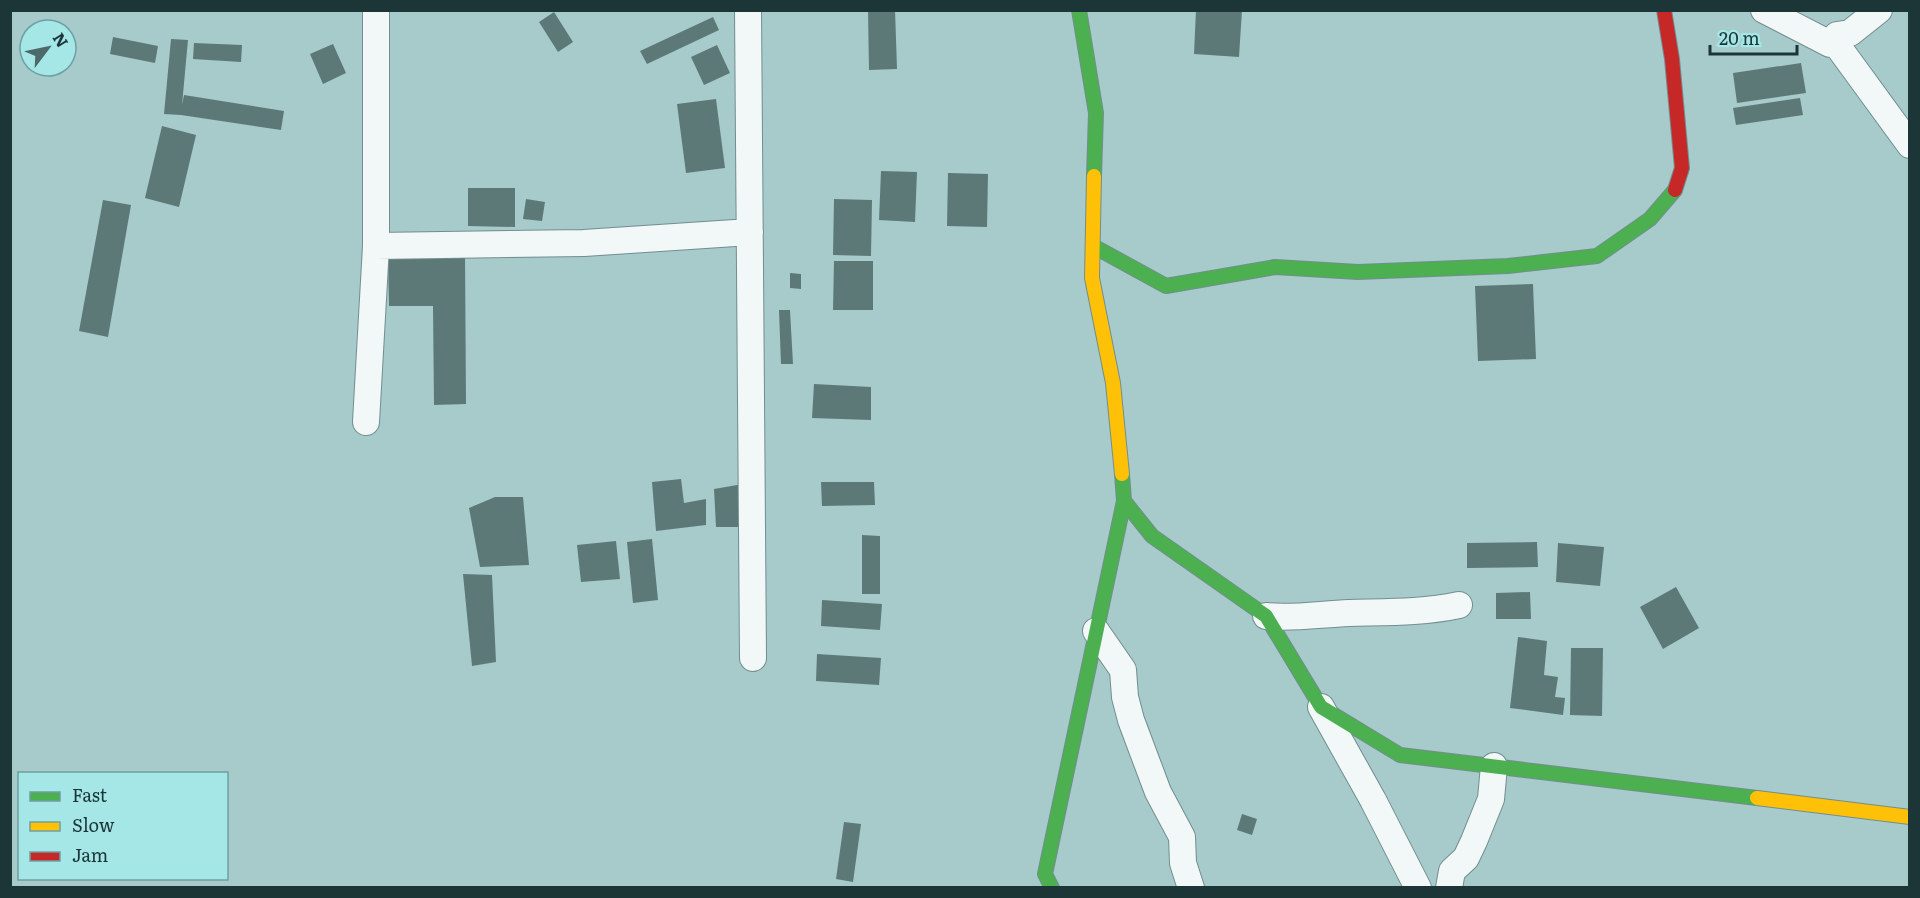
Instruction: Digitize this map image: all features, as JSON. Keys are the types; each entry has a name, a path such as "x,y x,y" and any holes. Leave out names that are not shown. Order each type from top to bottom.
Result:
{"street":[{"path":"366,422 376,246 376,10"},
{"path":"748,10 753,658"},
{"path":"1052,888 1045,874 1124,501 1113,383 1092,278 1096,114 1079,10"},
{"path":"1093,246 1166,286 1275,267 1358,272 1508,266 1597,256 1650,219 1674,191 1682,168 1672,59 1664,10"},
{"path":"1764,10 1830,44 1837,45 1910,145"},
{"path":"1830,44 1838,35 1850,33 1879,10"},
{"path":"376,246 584,243 750,232"},
{"path":"1124,501 1152,536 1266,616 1373,800 1418,888"},
{"path":"1266,616 1284,618 1346,613 1412,613 1459,605"},
{"path":"1096,631 1123,670 1125,697 1131,720 1158,792 1182,837 1183,863 1191,888"},
{"path":"1321,708 1400,755 1910,817"},
{"path":"1449,888 1452,871 1466,858 1491,799 1494,766"}],"building":[{"path":"868,10 895,10 897,69 869,70"},
{"path":"1196,10 1242,10 1239,57 1194,54"},
{"path":"554,12 573,42 558,52 539,22"},
{"path":"713,17 719,30 647,64 640,51"},
{"path":"113,37 158,46 155,63 110,54"},
{"path":"171,39 188,40 182,105 184,95 284,111 281,130 164,114"},
{"path":"194,43 242,45 241,62 193,59"},
{"path":"333,44 346,73 323,84 310,54"},
{"path":"717,45 730,73 704,85 691,57"},
{"path":"1801,63 1806,93 1737,103 1733,73"},
{"path":"1800,98 1803,115 1736,125 1733,108"},
{"path":"716,99 725,168 686,173 677,104"},
{"path":"162,126 196,135 179,207 145,198"},
{"path":"881,171 917,172 915,222 879,220"},
{"path":"948,173 988,174 987,227 947,226"},
{"path":"468,188 515,188 515,227 468,226"},
{"path":"526,199 545,202 542,221 523,219"},
{"path":"834,199 872,200 871,256 833,255"},
{"path":"103,200 131,205 108,337 79,331"},
{"path":"388,255 465,256 466,404 434,405 433,306 389,306"},
{"path":"834,261 873,261 873,310 833,310"},
{"path":"790,273 801,274 801,289 790,288"},
{"path":"1533,284 1536,359 1478,361 1475,286"},
{"path":"779,310 790,310 793,364 781,364"},
{"path":"814,384 871,387 871,420 812,418"},
{"path":"681,479 684,503 706,499 706,525 656,531 652,482"},
{"path":"821,482 874,482 875,505 822,506"},
{"path":"743,484 740,527 716,527 714,489"},
{"path":"495,497 523,497 529,565 480,567 469,508"},
{"path":"862,535 880,536 880,594 862,594"},
{"path":"652,539 658,600 633,603 627,542"},
{"path":"616,541 620,579 581,582 577,545"},
{"path":"1537,542 1538,567 1467,568 1467,543"},
{"path":"1558,543 1604,547 1600,586 1556,582"},
{"path":"463,574 492,575 496,662 472,666"},
{"path":"1676,587 1699,628 1663,649 1640,607"},
{"path":"1530,592 1531,619 1496,619 1496,593"},
{"path":"822,600 882,604 880,630 821,626"},
{"path":"1518,637 1547,641 1544,675 1558,677 1555,697 1565,698 1563,715 1510,708"},
{"path":"1571,648 1603,648 1602,716 1570,715"},
{"path":"817,654 881,658 879,685 816,681"},
{"path":"1242,814 1257,819 1252,835 1237,830"},
{"path":"844,822 861,824 853,882 836,879"}],"traffic: fast":[{"path":"1079,10 1096,113 1094,176"},
{"path":"1093,246 1166,286 1275,267 1358,272 1508,266 1597,256 1650,219 1675,190"},
{"path":"1052,888 1045,874 1124,501 1122,474"},
{"path":"1124,501 1152,536 1266,616 1321,707 1400,755 1757,798"}],"traffic: slow":[{"path":"1094,176 1092,278 1113,383 1122,474"},
{"path":"1757,798 1910,817"}],"traffic: jam":[{"path":"1664,10 1672,59 1682,168 1675,190"}]}
